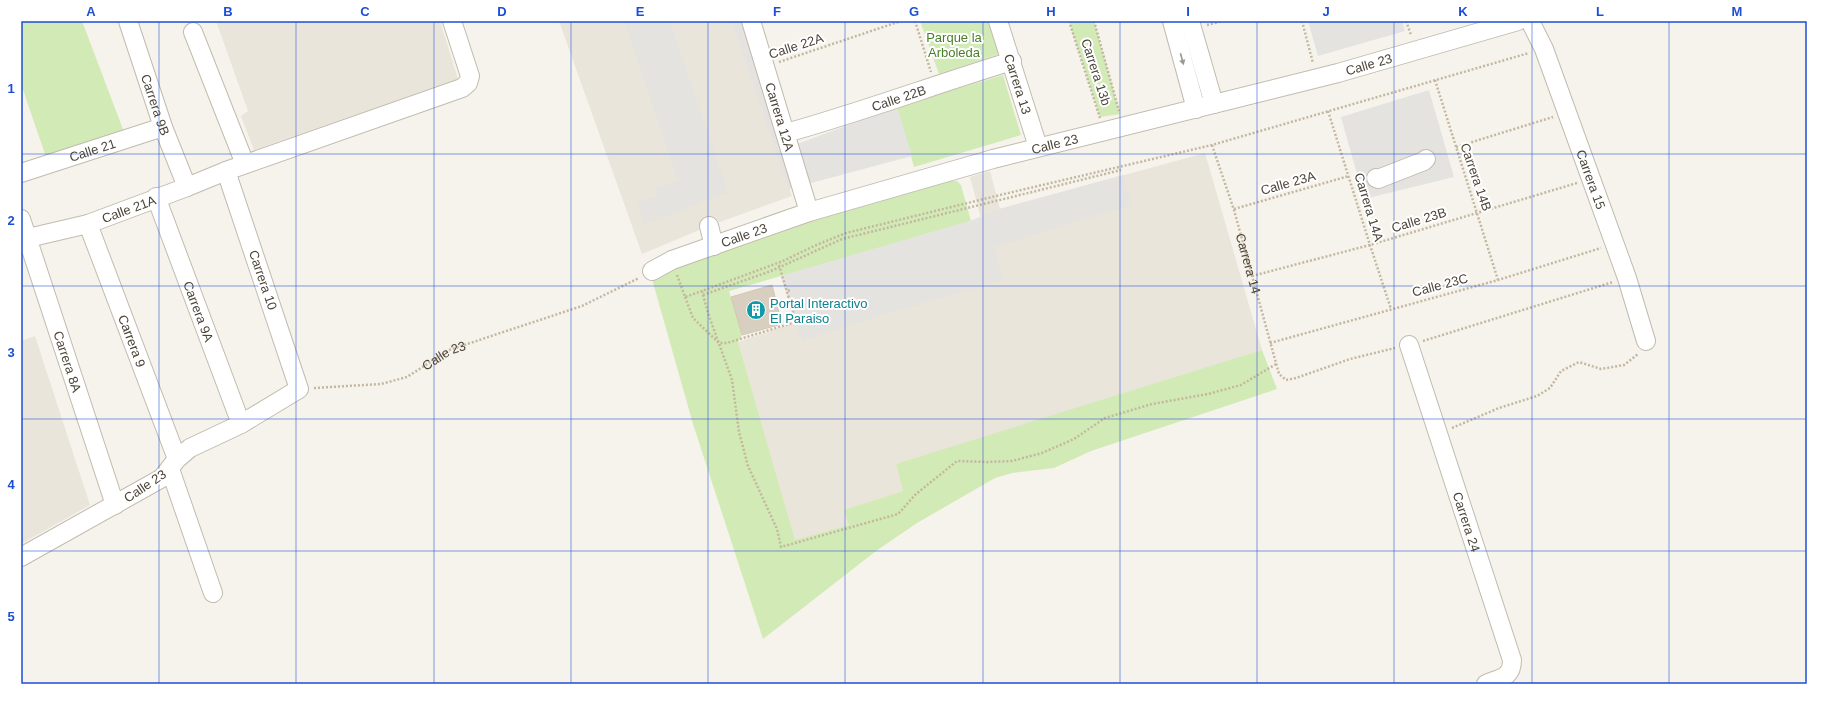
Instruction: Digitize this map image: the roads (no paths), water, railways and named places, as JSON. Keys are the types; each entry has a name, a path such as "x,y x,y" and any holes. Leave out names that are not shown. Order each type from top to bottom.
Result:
{"street":[{"name":"Carrera 9B","path":"128,21 164,127 187,187"},
{"name":"Calle 21A","path":"28,238 88,224 245,164 462,88 468,83 470,76 452,21"},
{"name":"Carrera 12A","path":"751,21 809,212"},
{"name":"Carrera 13","path":"998,21 1012,61 1038,147"},
{"path":"1172,21 1196,109"},
{"name":"Calle 23","path":"652,272 672,260 809,212 1038,147 1338,73 1518,21"},
{"name":"Carrera 15","path":"1530,21 1544,49 1567,112 1627,278 1646,341"},
{"path":"1195,24 1214,104"},
{"path":"193,32 245,164"},
{"name":"Calle 22B","path":"786,133 847,116 936,84 1012,61"},
{"name":"Calle 21","path":"21,173 164,127"},
{"path":"1376,178 1378,179 1424,162 1426,159"},
{"name":"Carrera 10","path":"226,171 299,389"},
{"name":"Carrera 9A","path":"156,197 241,424"},
{"name":"Carrera 8A","path":"21,219 116,505"},
{"name":"Carrera 9","path":"88,224 174,464 213,592"},
{"path":"709,226 714,246"},
{"name":"Carrera 24","path":"1409,345 1512,660 1512,669 1508,675 1486,684"},
{"name":"Calle 23","path":"21,557 162,478 190,448 241,424 299,389"}],"place":[{"name":"Portal Interactivo El Paraiso","path":"756,310"}],"park label":[{"name":"Parque la Arboleda","path":"954,44"}]}
